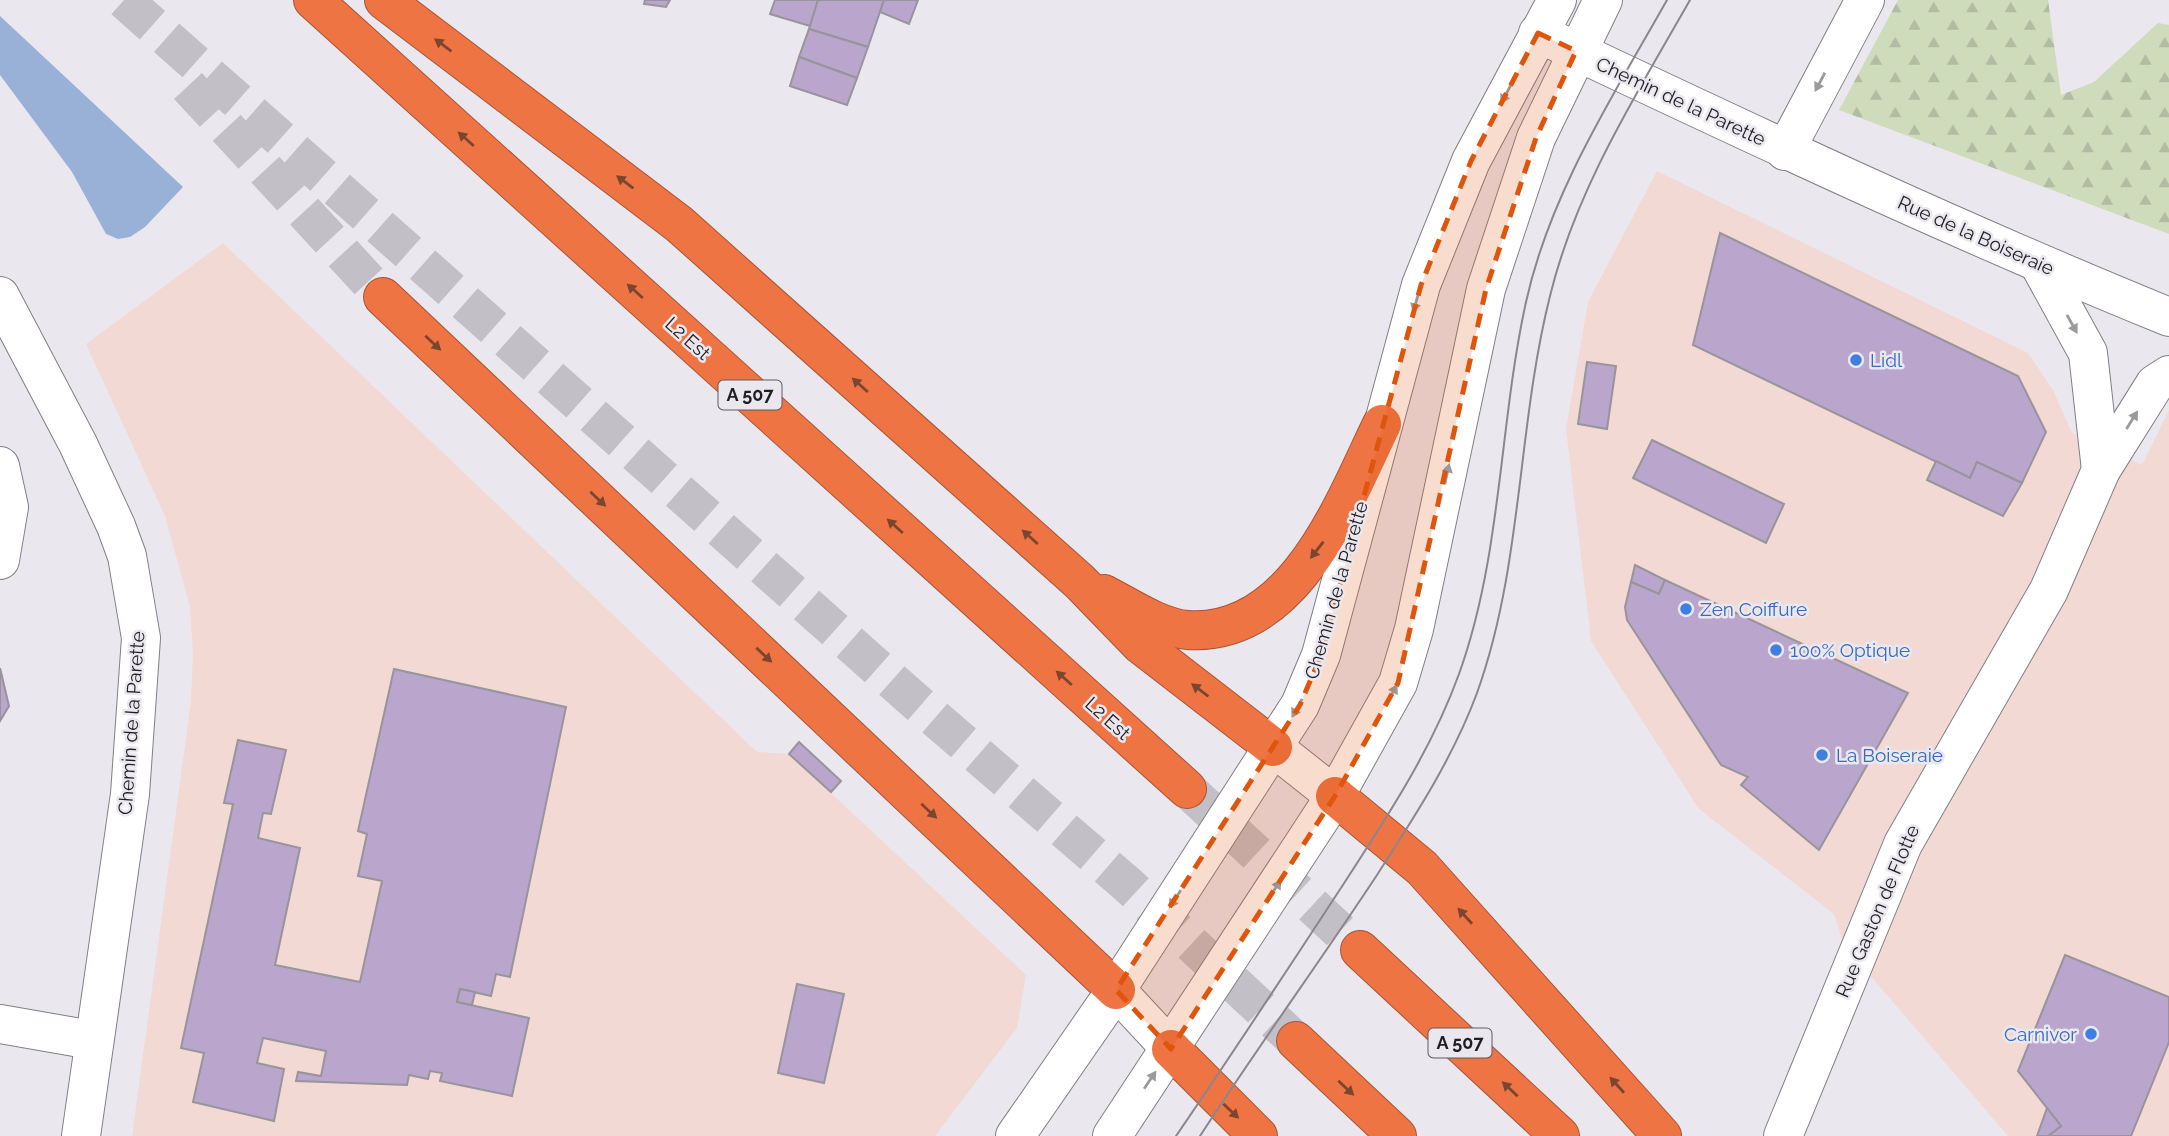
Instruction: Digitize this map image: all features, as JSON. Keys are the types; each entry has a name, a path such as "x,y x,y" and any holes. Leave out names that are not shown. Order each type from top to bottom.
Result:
{"highway":[{"name":"L2 Est","path":"313,0 1187,789"},
{"path":"384,0 679,224 1080,582 1141,645 1273,747"},
{"path":"383,297 1116,990"},
{"path":"1080,582 1148,617 1186,630 1220,628 1263,609 1284,592 1328,536 1382,424"},
{"path":"1335,796 1422,868 1662,1136"},
{"name":"A 507","path":"1360,950 1559,1136"},
{"path":"1296,1041 1397,1136"},
{"path":"1171,1049 1258,1136"}],"street":[{"path":"1538,33 1557,0"},
{"path":"1576,51 1603,0"},
{"name":"Chemin de la Parette","path":"1015,1136 1116,990 1300,705 1321,655 1421,285 1471,161 1538,33 1785,150 1865,0"},
{"name":"Chemin de la Parette","path":"1112,1136 1335,796 1398,683 1415,629 1486,289 1536,138 1576,51"},
{"name":"Rue de la Boiseraie","path":"1785,150 2039,264 2169,317"},
{"name":"Rue Gaston de Flotte","path":"2039,264 2088,353 2101,470"},
{"name":"Chemin de la Parette","path":"2,316 78,444 119,534 127,556 141,638 130,794 80,1136"},
{"name":"Rue Gaston de Flotte","path":"1783,1136 1903,844 2049,590 2101,470 2155,384 2169,376"},
{"path":"0,466 9,507 0,560"},
{"path":"1273,747 1335,796"},
{"path":"1116,990 1171,1049"},
{"path":"0,1024 92,1040"}],"highlighted area":[{"path":"1538,33 1576,51 1536,138 1486,289 1398,683 1335,796 1171,1049 1116,990 1300,705 1321,655 1421,285 1471,161"}],"shaded area":[{"path":"1657,171 2028,353 2053,390 2072,433 2142,465 2169,410 2169,1136 2008,1136 1844,945 1834,914 1699,809 1591,641 1566,429 1588,302"},
{"path":"223,243 757,752 789,754 1026,975 1017,1028 935,1136 132,1136 191,701 193,652 190,607 165,516 86,344"}],"green space":[{"path":"1898,0 2048,0 2061,95 2094,82 2158,23 2169,25 2169,234 1839,110"}],"water":[{"path":"0,16 183,187 145,227 130,237 118,239 106,234 72,172 0,75"}],"building":[{"path":"645,0 670,0 666,7 644,4"},
{"path":"775,0 818,0 810,26 770,14"},
{"path":"818,0 884,0 868,47 809,29"},
{"path":"884,0 918,0 909,24 880,12"},
{"path":"809,29 868,47 857,78 799,57"},
{"path":"799,57 857,78 847,105 790,86"},
{"name":"Lidl","path":"1720,233 2018,376 2046,432 2022,483 1977,462 1970,478 1693,345"},
{"path":"1587,362 1616,366 1607,429 1578,424"},
{"path":"1652,440 1784,504 1766,543 1633,478"},
{"path":"1936,461 1970,478 1977,462 2022,483 2003,516 1927,480"},
{"path":"1635,565 1665,580 1659,594 1631,582"},
{"path":"1665,580 1908,693 1819,850 1741,785 1748,777 1721,765 1627,620 1625,607 1631,582 1659,594"},
{"path":"0,668 9,706 0,721"},
{"path":"394,669 566,707 510,977 496,974 491,996 460,989 457,1002 529,1018 512,1096 440,1081 442,1073 430,1071 428,1079 409,1075 407,1085 296,1081 298,1072 321,1076 326,1051 263,1038 257,1063 284,1069 274,1121 193,1102 204,1053 181,1048 233,804 224,803 238,740 286,750 271,814 263,813 258,838 300,848 275,965 360,982 382,881 358,876 367,834 358,831"},
{"path":"799,742 841,781 831,792 789,754"},
{"path":"2065,955 2169,997 2169,1042 2131,1136 2048,1136 2061,1126 2018,1071"},
{"path":"797,984 844,994 824,1083 778,1073"},
{"path":"460,989 475,992 472,1005 457,1002"},
{"path":"2047,1108 2061,1126 2048,1136 2037,1136"}],"tunnel":[{"path":"124,0 907,694 1128,885 1296,1041"},
{"path":"188,86 383,297"},
{"path":"1187,789 1360,950"}],"tram line":[{"path":"1176,1136 1388,814 1420,760 1447,704 1473,629 1484,583 1517,348 1537,262 1551,222 1585,146 1667,0"},
{"path":"1200,1136 1391,853 1457,741 1477,693 1492,645 1503,595 1539,345 1561,256 1591,180 1690,0"}],"place":[{"name":"Lidl","path":"1856,360"},
{"name":"Zen Coiffure","path":"1686,609"},
{"name":"100% Optique","path":"1776,650"},
{"name":"La Boiseraie","path":"1822,755"},
{"name":"Carnivor","path":"2091,1034"}]}
